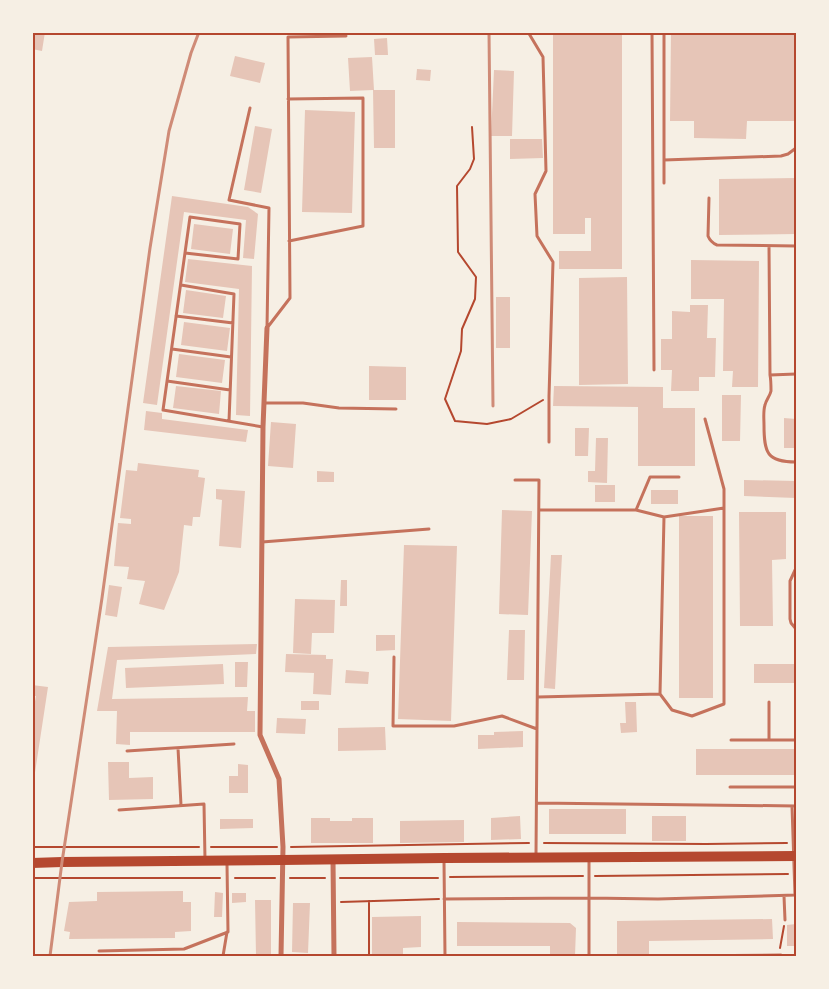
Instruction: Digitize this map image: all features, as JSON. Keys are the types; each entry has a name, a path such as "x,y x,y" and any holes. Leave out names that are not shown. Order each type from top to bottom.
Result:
{"main road":[{"path":"32,863 795,856"}],"street":[{"path":"267,328 263,427 260,735 279,779 282,847 281,956"},
{"path":"333,859 334,956"}],"lane":[{"path":"528,32 543,57 546,171 535,194 537,236 553,262 549,442"},
{"path":"652,32 654,370"},
{"path":"664,32 664,183"},
{"path":"267,328 290,298 288,37 346,36"},
{"path":"288,99 364,98 363,226 289,241"},
{"path":"250,108 229,200 270,208 267,328"},
{"path":"664,160 781,156 788,154 796,148"},
{"path":"709,198 708,236 711,242 718,245 796,246"},
{"path":"185,253 238,259 240,224 190,217 163,410 263,427"},
{"path":"769,246 771,392 764,407 764,444 770,455 777,460 796,462"},
{"path":"181,285 234,294 229,421"},
{"path":"176,316 233,324"},
{"path":"172,349 231,357"},
{"path":"770,374 796,374"},
{"path":"167,381 230,390"},
{"path":"264,403 303,403 339,408 396,409"},
{"path":"664,517 660,694 672,710 692,716 724,704 724,489 705,418"},
{"path":"636,510 650,477 679,477"},
{"path":"515,480 539,480 536,858"},
{"path":"539,510 636,510 664,517 724,508"},
{"path":"262,542 429,529"},
{"path":"796,568 790,581 790,619 796,629"},
{"path":"394,658 393,726 454,726 502,716 537,729"},
{"path":"538,697 660,694"},
{"path":"769,702 769,740"},
{"path":"732,740 796,740"},
{"path":"127,751 234,744"},
{"path":"178,748 181,805"},
{"path":"730,787 796,787"},
{"path":"537,803 796,806"},
{"path":"119,810 204,804 205,860"},
{"path":"444,899 658,899 796,895 792,806"},
{"path":"589,857 589,956"},
{"path":"444,858 445,956"},
{"path":"222,956 228,932 228,860"},
{"path":"784,896 785,920"},
{"path":"99,952 184,949 228,932"},
{"path":"663,956 783,956"}],"path":[{"path":"472,127 474,158 470,169 457,186 457,205 458,252 476,276 475,300 462,330 461,351 445,399 455,421 487,424 510,419 549,396"},
{"path":"32,847 793,843"},
{"path":"32,878 444,878 794,874"},
{"path":"333,902 444,899"},
{"path":"369,901 369,956"},
{"path":"778,955 785,920"}],"building":[{"path":"32,32 45,32 42,51 32,49"},
{"path":"671,32 796,32 796,121 747,121 746,139 694,138 694,121 670,121"},
{"path":"553,33 622,33 622,269 559,269 559,251 591,251 591,218 585,218 585,234 553,234"},
{"path":"387,38 388,55 375,55 374,39"},
{"path":"235,56 265,63 260,83 230,76"},
{"path":"372,57 374,90 395,90 395,148 374,148 373,90 350,91 348,58"},
{"path":"417,69 431,70 430,81 416,80"},
{"path":"494,70 514,71 512,136 491,136"},
{"path":"305,110 355,112 352,213 302,212"},
{"path":"255,126 272,129 261,193 244,190"},
{"path":"510,139 542,139 543,158 510,159"},
{"path":"796,178 796,234 719,235 719,179"},
{"path":"172,196 248,207 258,214 254,259 243,258 246,220 184,212 157,405 143,403"},
{"path":"194,224 233,229 230,254 191,249"},
{"path":"188,259 252,266 250,416 236,415 239,289 185,282"},
{"path":"691,260 759,261 758,387 732,387 733,371 723,371 724,299 691,299"},
{"path":"627,277 628,384 579,385 579,278"},
{"path":"186,290 226,296 223,318 183,313"},
{"path":"496,297 510,297 510,348 496,348"},
{"path":"690,305 708,305 707,338 716,338 715,377 699,377 699,391 671,391 672,370 661,370 661,339 672,339 672,311 690,312"},
{"path":"184,322 230,328 227,351 181,345"},
{"path":"179,354 225,360 222,383 176,377"},
{"path":"369,366 406,367 406,400 369,400"},
{"path":"176,386 221,391 219,414 173,408"},
{"path":"554,386 663,387 663,408 695,408 695,466 638,466 638,407 553,406"},
{"path":"722,395 741,395 740,441 722,441"},
{"path":"146,411 162,413 162,419 248,430 246,442 144,430"},
{"path":"784,418 796,419 796,448 784,448"},
{"path":"271,422 296,424 293,468 268,466"},
{"path":"575,428 589,428 588,456 575,456"},
{"path":"596,438 608,438 607,483 588,482 588,471 595,471"},
{"path":"138,463 199,470 198,477 205,478 200,517 193,517 192,526 184,525 179,572 164,610 139,604 145,581 127,579 129,567 114,566 118,523 131,524 131,519 120,518 126,470 137,471"},
{"path":"317,471 334,472 334,482 317,482"},
{"path":"744,480 796,481 796,498 744,496"},
{"path":"595,485 615,485 615,502 595,502"},
{"path":"216,489 245,491 241,548 219,546 222,500 216,499"},
{"path":"651,490 678,490 678,504 651,504"},
{"path":"502,510 532,511 528,615 499,614"},
{"path":"739,512 786,512 786,559 772,560 773,626 740,626"},
{"path":"679,516 713,516 713,698 679,698"},
{"path":"404,545 457,546 451,721 398,719"},
{"path":"551,555 562,555 555,689 544,688"},
{"path":"341,580 347,580 347,606 340,606"},
{"path":"109,585 122,587 117,617 105,615"},
{"path":"295,599 335,600 334,633 312,633 311,654 293,653"},
{"path":"509,630 525,630 524,680 507,680"},
{"path":"376,635 395,635 395,650 376,651"},
{"path":"257,644 256,654 117,660 112,699 248,697 247,711 255,711 255,732 130,732 130,745 116,744 117,711 97,711 108,647"},
{"path":"286,654 326,655 326,659 333,659 331,695 313,694 314,673 285,672"},
{"path":"235,662 248,662 247,687 235,687"},
{"path":"223,664 224,684 126,688 125,668"},
{"path":"754,664 796,664 796,683 754,683"},
{"path":"346,670 369,672 368,684 345,683"},
{"path":"32,685 48,687 34,779 32,778 32,717 36,696 32,696"},
{"path":"301,701 319,701 319,710 301,710"},
{"path":"625,702 636,702 637,732 621,733 620,723 626,723"},
{"path":"277,718 306,719 305,734 276,733"},
{"path":"385,727 386,750 338,751 338,728"},
{"path":"523,731 523,747 478,749 478,735 494,735 494,732"},
{"path":"696,749 796,749 796,775 696,775"},
{"path":"108,762 129,762 129,778 153,777 153,799 109,800"},
{"path":"238,764 248,765 248,793 229,793 229,776 238,776"},
{"path":"549,809 626,809 626,834 549,834"},
{"path":"520,816 521,839 491,840 491,818"},
{"path":"652,816 686,816 686,841 652,841"},
{"path":"311,818 330,818 330,821 352,821 352,818 373,818 373,843 311,843"},
{"path":"220,819 253,819 253,828 220,829"},
{"path":"464,820 464,842 400,843 400,821"},
{"path":"183,891 183,902 191,902 191,931 175,932 175,938 69,939 70,932 64,931 69,902 97,901 97,892"},
{"path":"215,892 223,893 222,917 214,917"},
{"path":"232,893 246,893 246,902 232,903"},
{"path":"255,900 271,900 271,956 256,956"},
{"path":"293,903 310,903 308,953 292,952"},
{"path":"421,916 421,947 403,948 403,956 372,956 372,917"},
{"path":"772,919 773,939 649,941 649,956 617,956 617,921"},
{"path":"457,922 570,923 576,928 575,956 550,956 550,946 457,946"},
{"path":"796,924 796,946 787,946 787,925"}],"railway":[{"path":"50,956 150,248 169,131 191,53 199,32"},
{"path":"489,32 493,406"}]}
